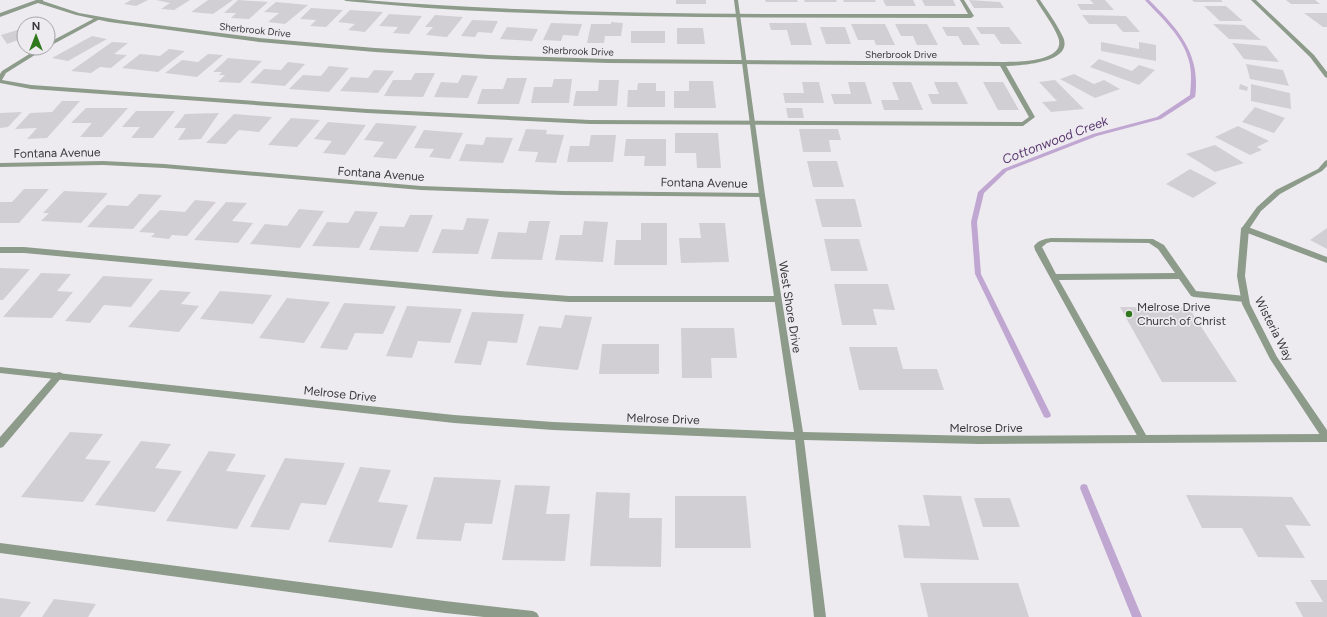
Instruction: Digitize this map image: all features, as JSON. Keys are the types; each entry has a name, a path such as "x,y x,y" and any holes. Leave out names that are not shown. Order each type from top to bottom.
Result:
{"street":[{"path":"346,0 428,8 566,13 971,16 962,0"},
{"name":"West Shore Drive","path":"736,0 762,195 798,436 820,617"},
{"name":"Sherbrook Drive","path":"39,1 62,10 97,19 259,40 375,50 489,57 608,61 1022,64 1047,59 1062,49 1063,43 1061,38 1038,0"},
{"path":"1253,0 1324,68 1327,76"},
{"path":"0,15 39,1"},
{"path":"56,42 97,19"},
{"path":"30,56 4,72 0,80 32,87 366,111 590,122 1023,124 1032,118 1002,64"},
{"path":"1327,162 1320,170 1278,192 1259,209 1245,229 1327,260"},
{"name":"Fontana Avenue","path":"0,165 102,163 164,166 421,188 562,193 762,195"},
{"name":"Wisteria Way","path":"1245,229 1241,276 1246,304 1274,359 1327,438"},
{"path":"1144,438 1038,246 1045,240 1150,241 1161,247 1194,294 1245,299"},
{"path":"0,250 24,250 492,293 569,298 777,298"},
{"path":"1054,277 1181,276"},
{"name":"Melrose Drive","path":"0,370 59,375 454,419 553,426 798,436 979,440 1327,438"},
{"path":"0,444 59,375"},
{"path":"0,548 437,606 533,617"}],"building":[{"path":"131,0 148,0 136,6 124,4"},
{"path":"156,0 190,0 174,10 161,9 170,3"},
{"path":"208,0 233,0 213,14 191,12"},
{"path":"238,0 268,2 249,19 231,18 236,13 224,13"},
{"path":"676,0 706,0 706,4 676,4"},
{"path":"765,0 797,0 798,2 766,2"},
{"path":"804,0 836,0 837,2 805,2"},
{"path":"843,0 875,0 876,2 844,2"},
{"path":"883,0 913,0 916,6 886,6"},
{"path":"922,0 953,0 956,6 925,6"},
{"path":"969,0 1000,2 1004,8 974,8"},
{"path":"1090,0 1105,0 1114,10 1081,10 1077,4 1094,4"},
{"path":"1192,0 1221,0 1223,2 1194,2"},
{"path":"1286,0 1315,0 1320,4 1291,4"},
{"path":"276,2 308,5 285,24 268,22 279,13 264,12"},
{"path":"1204,6 1226,6 1243,21 1220,21"},
{"path":"311,8 343,10 326,27 310,26 316,20 300,19"},
{"path":"350,10 383,12 365,32 348,30 355,24 338,22"},
{"path":"1304,13 1327,13 1327,27 1323,27"},
{"path":"389,14 422,16 409,34 393,33 398,27 379,26"},
{"path":"435,15 463,17 447,37 426,35 433,27 425,27"},
{"path":"1082,15 1126,16 1140,32 1123,32 1116,24 1089,24"},
{"path":"472,20 498,21 492,33 478,32 475,37 461,36"},
{"path":"611,22 623,23 621,36 605,36 604,43 587,43 591,24 611,24"},
{"path":"551,23 582,24 578,36 563,35 561,41 543,40"},
{"path":"769,23 806,23 812,45 791,45 787,30 771,30"},
{"path":"851,24 885,24 895,45 876,45 874,40 858,40"},
{"path":"895,24 927,24 938,45 917,45 913,36 901,36"},
{"path":"1213,24 1244,25 1261,40 1229,39"},
{"path":"507,27 538,29 532,41 500,39"},
{"path":"820,27 845,27 851,44 826,44"},
{"path":"942,27 969,27 980,45 963,45 958,36 947,36"},
{"path":"976,27 1009,27 1022,44 1001,44 994,34 981,34"},
{"path":"677,28 703,28 705,44 677,44"},
{"path":"16,30 16,41 7,44 1,35"},
{"path":"631,31 665,31 665,43 631,43"},
{"path":"92,36 107,39 68,61 52,58"},
{"path":"112,42 128,43 114,54 127,55 111,68 100,67 91,73 71,71"},
{"path":"1101,42 1139,49 1139,42 1156,45 1156,61 1101,51"},
{"path":"1232,43 1266,46 1279,62 1244,59"},
{"path":"169,49 185,51 158,72 122,68 140,54 160,56"},
{"path":"208,54 223,55 197,77 165,73 182,60 198,62"},
{"path":"228,58 262,61 240,83 218,82 225,75 219,75 222,72 213,72"},
{"path":"1099,59 1132,71 1139,65 1155,70 1139,85 1090,67"},
{"path":"288,62 305,64 285,86 250,83 264,69 281,70"},
{"path":"1246,64 1283,70 1289,86 1250,79"},
{"path":"329,66 349,68 329,92 289,89 303,75 321,76"},
{"path":"374,70 394,71 378,93 340,91 351,77 368,78"},
{"path":"415,73 435,73 423,97 384,96 393,80 411,80"},
{"path":"1074,74 1094,84 1104,80 1120,89 1095,98 1060,79"},
{"path":"462,75 478,76 468,98 434,97 441,82 458,83"},
{"path":"507,78 527,78 519,104 477,104 482,89 503,89"},
{"path":"554,79 572,79 569,103 531,103 534,87 552,87"},
{"path":"599,80 619,80 617,106 573,106 576,91 598,91"},
{"path":"1055,80 1084,109 1051,112 1042,102 1057,101 1039,82"},
{"path":"689,81 713,81 716,108 674,108 674,91 689,91"},
{"path":"802,82 819,82 824,103 785,103 783,93 804,93"},
{"path":"848,82 865,82 872,104 834,104 831,94 851,94"},
{"path":"892,82 911,82 923,110 884,110 881,100 899,100"},
{"path":"934,82 957,82 968,104 932,104 928,94 939,94"},
{"path":"983,82 1003,82 1019,110 998,110"},
{"path":"638,83 656,83 656,91 665,91 665,107 627,107 628,90 637,90"},
{"path":"1240,84 1248,87 1247,91 1239,89"},
{"path":"1251,84 1290,93 1291,109 1251,101"},
{"path":"62,101 80,101 47,138 27,139 37,128 15,129 30,113 52,112"},
{"path":"1255,107 1285,118 1274,133 1242,122"},
{"path":"86,108 128,108 102,137 80,137 92,123 71,123"},
{"path":"786,108 802,108 804,118 788,118"},
{"path":"136,111 175,111 153,138 131,138 140,127 122,127"},
{"path":"22,112 8,127 0,128 0,113"},
{"path":"219,113 201,139 178,140 186,128 174,128 185,114"},
{"path":"234,114 272,117 259,132 239,130 226,144 206,143"},
{"path":"291,118 320,120 297,147 268,145"},
{"path":"328,122 366,125 345,155 323,153 332,141 314,139"},
{"path":"376,123 417,126 396,159 373,157 384,142 364,140"},
{"path":"1238,126 1269,141 1257,147 1262,150 1250,155 1215,137"},
{"path":"526,129 547,130 546,134 564,135 556,163 535,162 538,152 518,151"},
{"path":"799,129 838,129 841,140 829,140 831,152 803,152"},
{"path":"424,130 463,133 450,159 429,157 434,149 414,148"},
{"path":"675,133 718,133 721,168 697,168 696,153 675,153"},
{"path":"591,135 616,135 613,162 567,162 570,146 589,146"},
{"path":"486,137 513,138 503,163 459,161 466,144 483,145"},
{"path":"626,139 666,139 666,166 644,166 645,156 624,156"},
{"path":"1215,145 1244,163 1215,172 1186,154"},
{"path":"807,161 837,161 844,187 813,187"},
{"path":"1190,169 1217,183 1193,198 1166,184"},
{"path":"24,189 49,189 19,223 0,223 0,202 12,202"},
{"path":"64,191 108,193 81,223 41,221 49,213 43,213"},
{"path":"139,194 162,195 133,229 87,227 107,205 128,206"},
{"path":"815,199 855,199 862,227 822,227"},
{"path":"195,200 216,202 187,236 172,235 169,239 151,237 155,233 139,232 160,210 185,212"},
{"path":"226,202 247,203 232,221 253,223 238,243 194,240"},
{"path":"299,209 324,211 300,248 250,244 265,224 287,226"},
{"path":"355,211 378,212 359,248 312,246 327,222 348,223"},
{"path":"410,215 433,215 418,252 369,250 380,226 404,227"},
{"path":"467,218 489,219 478,254 432,253 442,229 463,230"},
{"path":"529,221 550,221 542,260 491,259 498,232 526,233"},
{"path":"584,221 608,222 603,262 555,260 560,235 582,235"},
{"path":"641,223 667,223 667,265 614,265 616,240 641,240"},
{"path":"699,223 725,223 729,262 681,263 679,238 701,238"},
{"path":"1327,228 1327,249 1310,240"},
{"path":"824,239 859,239 868,271 831,271"},
{"path":"0,268 30,269 3,300 0,300"},
{"path":"41,273 71,274 57,291 73,292 52,318 3,317"},
{"path":"103,276 153,279 131,307 104,305 90,323 65,321"},
{"path":"834,284 888,284 895,310 873,309 877,325 842,325"},
{"path":"160,290 191,292 181,304 199,306 179,332 128,327"},
{"path":"220,291 272,295 253,324 200,319"},
{"path":"287,298 330,302 304,343 259,338"},
{"path":"344,303 396,306 383,334 355,333 347,350 320,348"},
{"path":"407,306 462,309 450,343 418,341 412,358 386,356"},
{"name":"Melrose Drive Church of Christ","path":"1120,307 1189,308 1237,382 1162,382"},
{"path":"472,312 524,314 517,343 488,341 481,365 454,363"},
{"path":"565,315 592,317 578,370 526,365 539,326 561,328"},
{"path":"681,328 734,328 737,358 711,358 712,378 682,378"},
{"path":"602,344 659,344 659,374 599,374"},
{"path":"849,347 897,347 903,369 937,369 944,390 859,390"},
{"path":"70,432 103,434 85,459 111,461 83,502 21,497"},
{"path":"141,441 171,444 155,468 182,471 155,512 95,505"},
{"path":"209,451 236,454 226,471 266,475 237,529 166,521"},
{"path":"285,458 345,463 326,505 301,503 289,530 250,527"},
{"path":"360,467 391,470 378,502 408,505 392,548 328,542"},
{"path":"434,477 501,480 492,524 465,523 461,541 416,539"},
{"path":"515,485 550,486 546,514 570,514 565,561 502,560"},
{"path":"596,492 630,493 629,518 662,518 661,567 590,566"},
{"path":"923,495 961,496 979,560 904,558 898,525 930,526"},
{"path":"1186,495 1292,497 1311,526 1285,525 1305,558 1258,557 1242,528 1202,528"},
{"path":"675,496 746,496 751,548 675,548"},
{"path":"974,498 1010,498 1020,527 983,527"},
{"path":"1310,580 1327,580 1327,617 1303,617 1295,602 1323,602"},
{"path":"920,583 1018,583 1029,617 928,617"},
{"path":"0,598 31,602 20,617 0,617"},
{"path":"54,599 96,604 88,617 42,617"}],"waterway":[{"name":"Cottonwood Creek","path":"1047,415 978,274 974,222 981,192 1005,170 1095,135 1159,118 1193,96 1193,67 1188,51 1175,31 1147,0"},
{"name":"Cottonwood Creek","path":"1084,488 1137,617"}],"place":[{"name":"Melrose Drive Church of Christ","path":"1129,314"}]}
